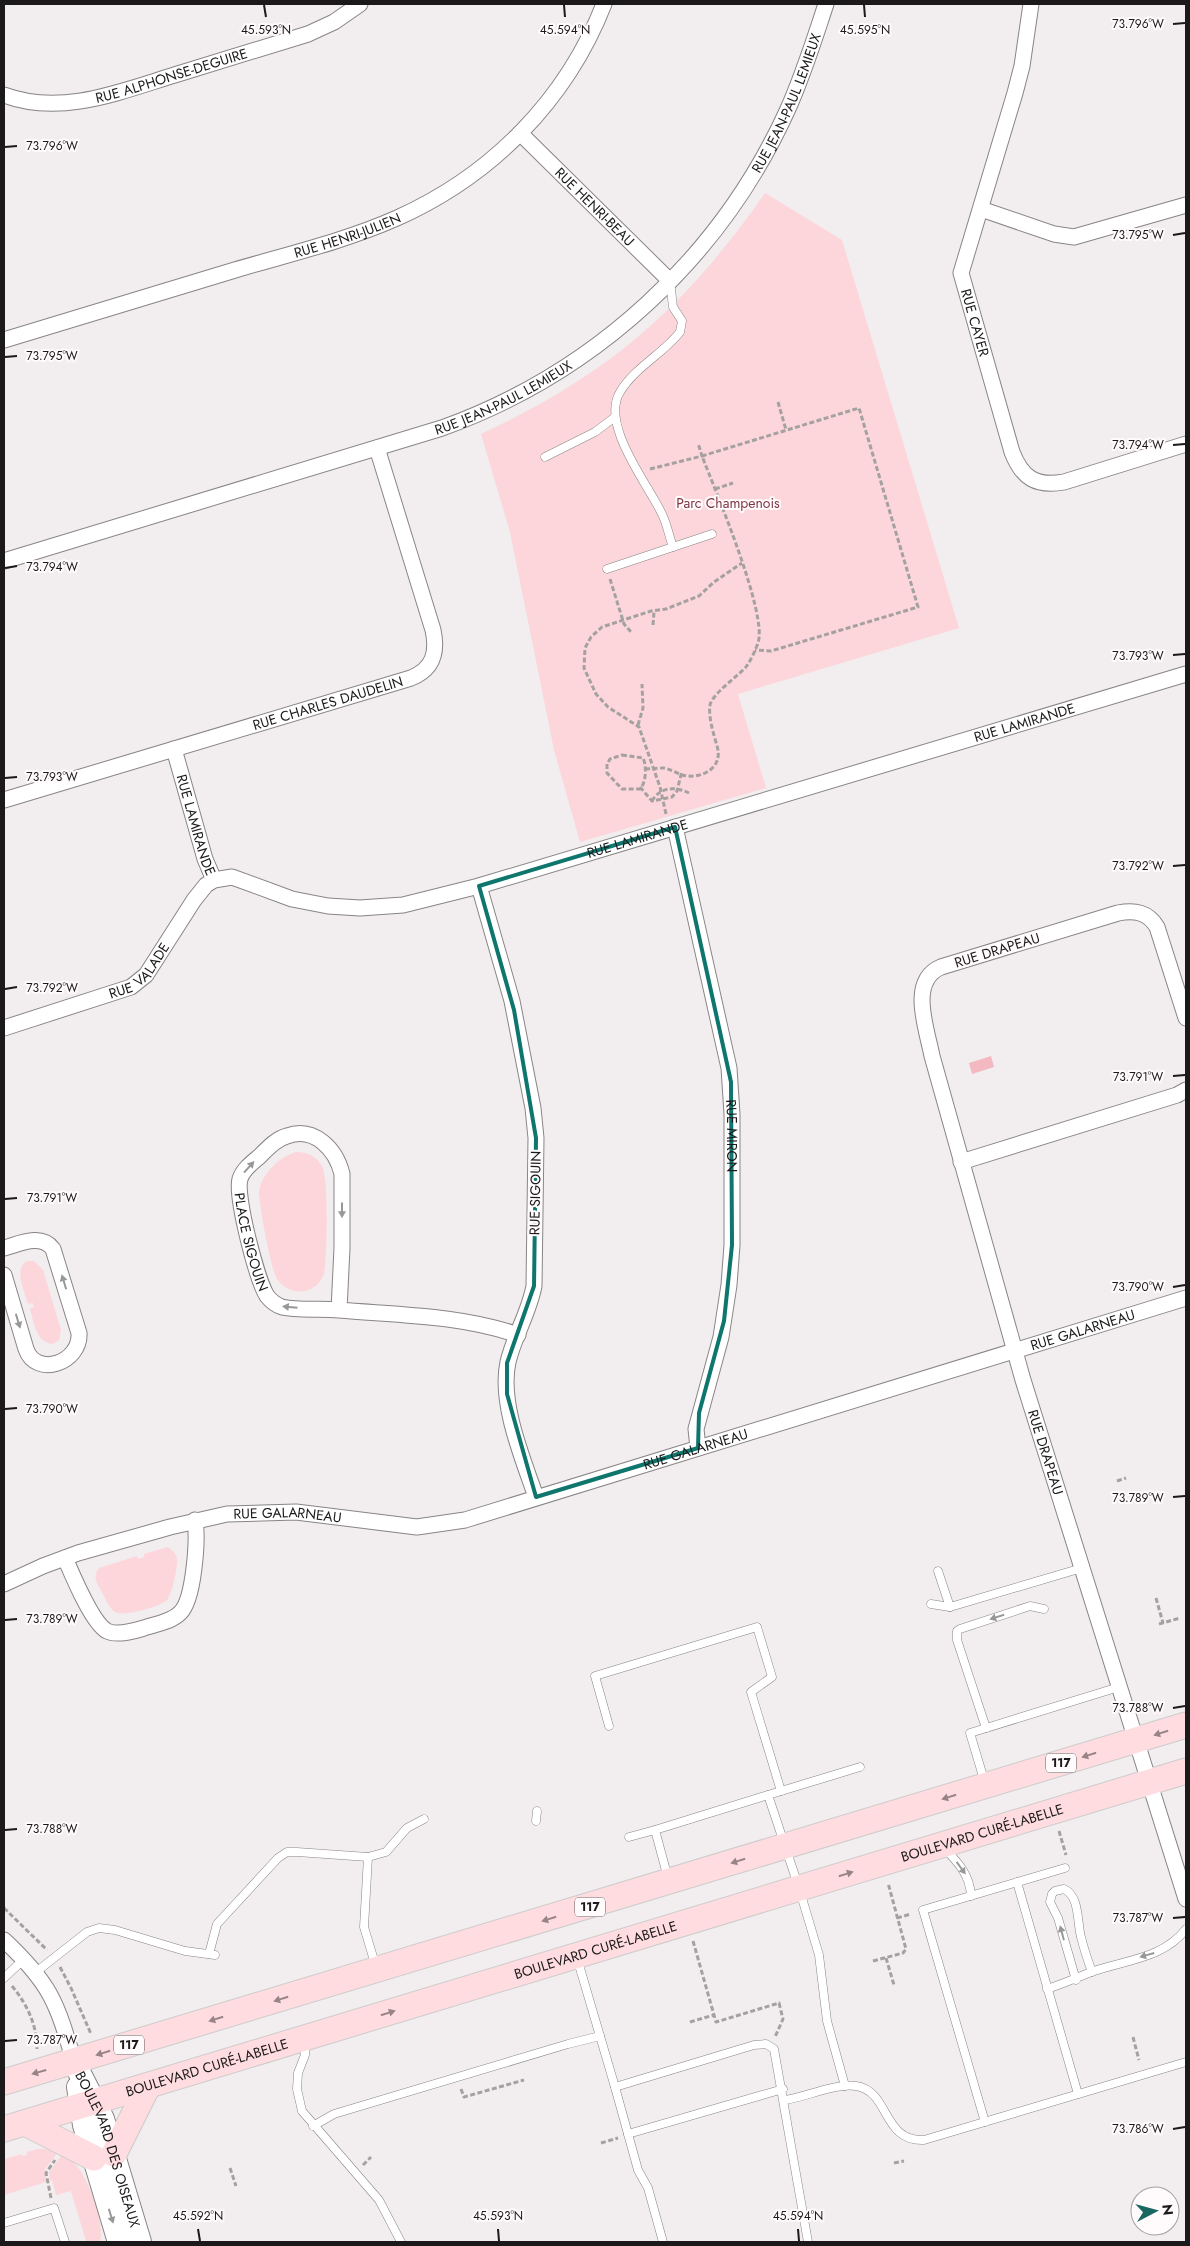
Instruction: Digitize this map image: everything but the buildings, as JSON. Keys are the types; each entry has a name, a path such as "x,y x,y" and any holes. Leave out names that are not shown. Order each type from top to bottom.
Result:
{"main road":[{"name":"117","path":"4,2082 785,1848 1186,1725"},
{"name":"BOULEVARD CURÉ-LABELLE","path":"14,2126 1186,1771"},
{"path":"14,2126 104,2156 137,2112 148,2086"}],"street":[{"name":"RUE ALPHONSE-DEGUIRE","path":"4,95 21,100 49,104 95,99 308,34 334,22 360,4"},
{"name":"RUE HENRI-JULIEN","path":"4,340 376,226 420,207 456,186 504,150 520,134 569,72 604,4"},
{"name":"RUE JEAN-PAUL LEMIEUX","path":"4,561 464,420 542,381 594,348 622,327 670,281 718,226 757,169 788,110 826,4"},
{"name":"RUE CAYER","path":"1031,4 1016,93 961,269 962,280 1012,452 1020,469 1037,482 1059,483 1186,444"},
{"name":"RUE HENRI-BEAU","path":"520,134 670,281"},
{"path":"981,209 1054,234 1074,237 1186,205"},
{"name":"RUE CHARLES DAUDELIN","path":"4,800 411,678 422,673 430,665 435,652 433,630 377,448"},
{"name":"RUE LAMIRANDE","path":"174,749 205,859 214,880 232,877 292,899 328,906 360,908 403,905 479,886 1186,674"},
{"name":"RUE MIRON","path":"675,827 727,1059 732,1106 730,1285 721,1337 698,1421 696,1433 698,1448"},
{"name":"RUE VALADE","path":"4,1028 131,987 146,975 194,900 206,885 214,880"},
{"name":"RUE SIGOUIN","path":"479,886 512,1001 534,1116 534,1286 529,1307 508,1363 506,1389 512,1423 536,1497"},
{"name":"RUE DRAPEAU","path":"1186,1018 1157,928 1149,917 1138,912 1118,913 934,970 927,976 923,984 924,1009 932,1056 960,1162 1015,1350 1186,1899"},
{"path":"960,1162 1177,1095 1186,1090"},
{"name":"PLACE SIGOUIN","path":"338,1310 342,1248 342,1174 340,1165 336,1155 324,1142 308,1135 292,1134 271,1145 247,1168 240,1180 240,1197 259,1279 266,1294 276,1305 467,1322 498,1328 518,1335"},
{"path":"4,1248 37,1240 44,1241 53,1249 79,1333 79,1345 69,1358 48,1364 41,1364 31,1359 26,1349 4,1275"},
{"name":"RUE GALARNEAU","path":"4,1584 65,1558 195,1520 245,1512 296,1512 342,1516 400,1526 427,1526 465,1520 1186,1298"},
{"path":"65,1558 90,1610 103,1628 113,1632 139,1630 172,1618 185,1607 196,1553 195,1520"},
{"path":"4,1940 36,1972 57,2005 74,2062"},
{"name":"BOULEVARD DES OISEAUX","path":"74,2062 88,2103 103,2119 104,2156 119,2242"},
{"name":"BOULEVARD DES OISEAUX","path":"104,2156 140,2242"}],"lane":[{"path":"670,281 673,307 682,321 680,332 625,385 618,396 615,417 617,427 638,470 662,513 673,547"},
{"path":"545,458 595,432 615,417"},
{"path":"606,569 712,534"},
{"path":"932,1604 950,1607 1082,1568"},
{"path":"938,1571 950,1607"},
{"path":"986,1728 957,1640 957,1631 1030,1606 1044,1609"},
{"path":"610,1726 595,1676 757,1626 772,1677 751,1692 780,1791"},
{"path":"986,1786 970,1733 1119,1687"},
{"path":"629,1837 860,1767"},
{"path":"768,1795 799,1888 818,1955 826,2015 845,2086"},
{"path":"536,1821 537,1811"},
{"path":"36,1972 87,1932 99,1928 115,1930 185,1950 212,1955 217,1924 282,1855 297,1852 368,1857 386,1852 407,1828 424,1819"},
{"path":"654,1830 669,1882"},
{"path":"940,1845 966,1874 971,1886 971,1896"},
{"path":"368,1857 364,1927 377,1970"},
{"path":"985,2122 923,1910 1065,1868"},
{"path":"1017,1882 1078,2094"},
{"path":"1076,1980 1058,1918 1050,1902 1052,1894 1056,1891 1064,1889 1071,1895 1077,1911 1081,1940 1092,1972"},
{"path":"1047,1989 1076,1980 1092,1972 1156,1953 1175,1942 1186,1929"},
{"path":"577,1956 638,2170 648,2188 664,2242"},
{"path":"4,1978 24,1959"},
{"path":"313,2126 334,2114 559,2046 600,2036"},
{"path":"304,2038 306,2049 297,2080 297,2097 302,2112 379,2200 401,2242"},
{"path":"615,2087 761,2043 771,2046 776,2054 785,2100 808,2242"},
{"path":"785,2100 845,2086 856,2086 869,2091 880,2103 897,2131 911,2139 928,2139 1186,2062"},
{"path":"628,2134 782,2089"},
{"path":"4,2223 54,2208 65,2242"}],"path":[{"path":"778,402 786,430"},
{"path":"638,470 659,468 702,456 859,408 918,607 771,651 755,650"},
{"path":"645,768 665,768 682,773 704,774 714,767 717,761 718,750 710,705 716,696 746,666 760,637 760,627 742,563 698,443"},
{"path":"715,489 733,483"},
{"path":"638,725 613,711 601,701 587,677 583,662 585,648 592,636 602,627 623,619 654,610 666,609 699,596 714,582 742,563"},
{"path":"606,569 626,628 630,632"},
{"path":"653,625 654,610"},
{"path":"642,684 642,708 638,725 654,769 664,810"},
{"path":"643,758 645,768 644,785 640,788 622,789 609,776 606,766 610,759 618,756 643,758 648,754"},
{"path":"652,801 672,798 682,773"},
{"path":"640,788 652,801"},
{"path":"652,801 660,791 677,788 689,793"},
{"path":"1117,1481 1126,1478"},
{"path":"1156,1598 1163,1623"},
{"path":"1159,1624 1180,1618"},
{"path":"873,1961 903,1952 906,1949 887,1880"},
{"path":"4,1908 37,1937"},
{"path":"692,1938 716,2022 779,2004 783,2019 771,2046"},
{"path":"886,1958 894,1986"},
{"path":"4,1978 22,1999 29,2013 35,2029 37,2049"},
{"path":"71,1988 91,2034"},
{"path":"690,2022 714,2015"},
{"path":"1132,2037 1139,2060"},
{"path":"462,2089 464,2097 524,2080"},
{"path":"54,2208 46,2173 57,2157"},
{"path":"894,2163 904,2161"},
{"path":"230,2168 236,2186"}],"highlighted area":[{"path":"675,827 731,1082 732,1245 724,1321 699,1413 698,1448 536,1497 507,1394 507,1363 534,1286 536,1138 514,1010 479,886"}],"green space":[{"name":"Parc Champenois","path":"765,193 842,240 959,628 738,694 766,788 580,842 554,750 510,532 481,434 568,388 606,362 641,334 705,271"},
{"path":"296,1152 311,1155 317,1160 322,1166 326,1186 327,1236 324,1274 319,1283 314,1287 300,1291 286,1287 277,1279 266,1236 259,1191 268,1172 284,1157"},
{"path":"27,1261 34,1261 43,1270 61,1330 59,1340 53,1344 47,1343 39,1336 30,1309 34,1307 33,1303 28,1304 20,1275 23,1265"},
{"path":"168,1547 176,1555 177,1563 173,1586 167,1600 157,1606 133,1612 115,1612 107,1603 98,1586 96,1574 99,1568 137,1556 138,1559 144,1557 144,1554"},
{"path":"37,2149 58,2152 45,2169 46,2182 4,2195 4,2159 22,2154 23,2156 27,2155 27,2152"},
{"path":"62,2154 76,2164 88,2184 96,2205 101,2235 100,2242 83,2242 86,2241 71,2191 56,2195 49,2173"}],"shaded area":[{"path":"991,1056 994,1067 972,1074 969,1063"}]}
